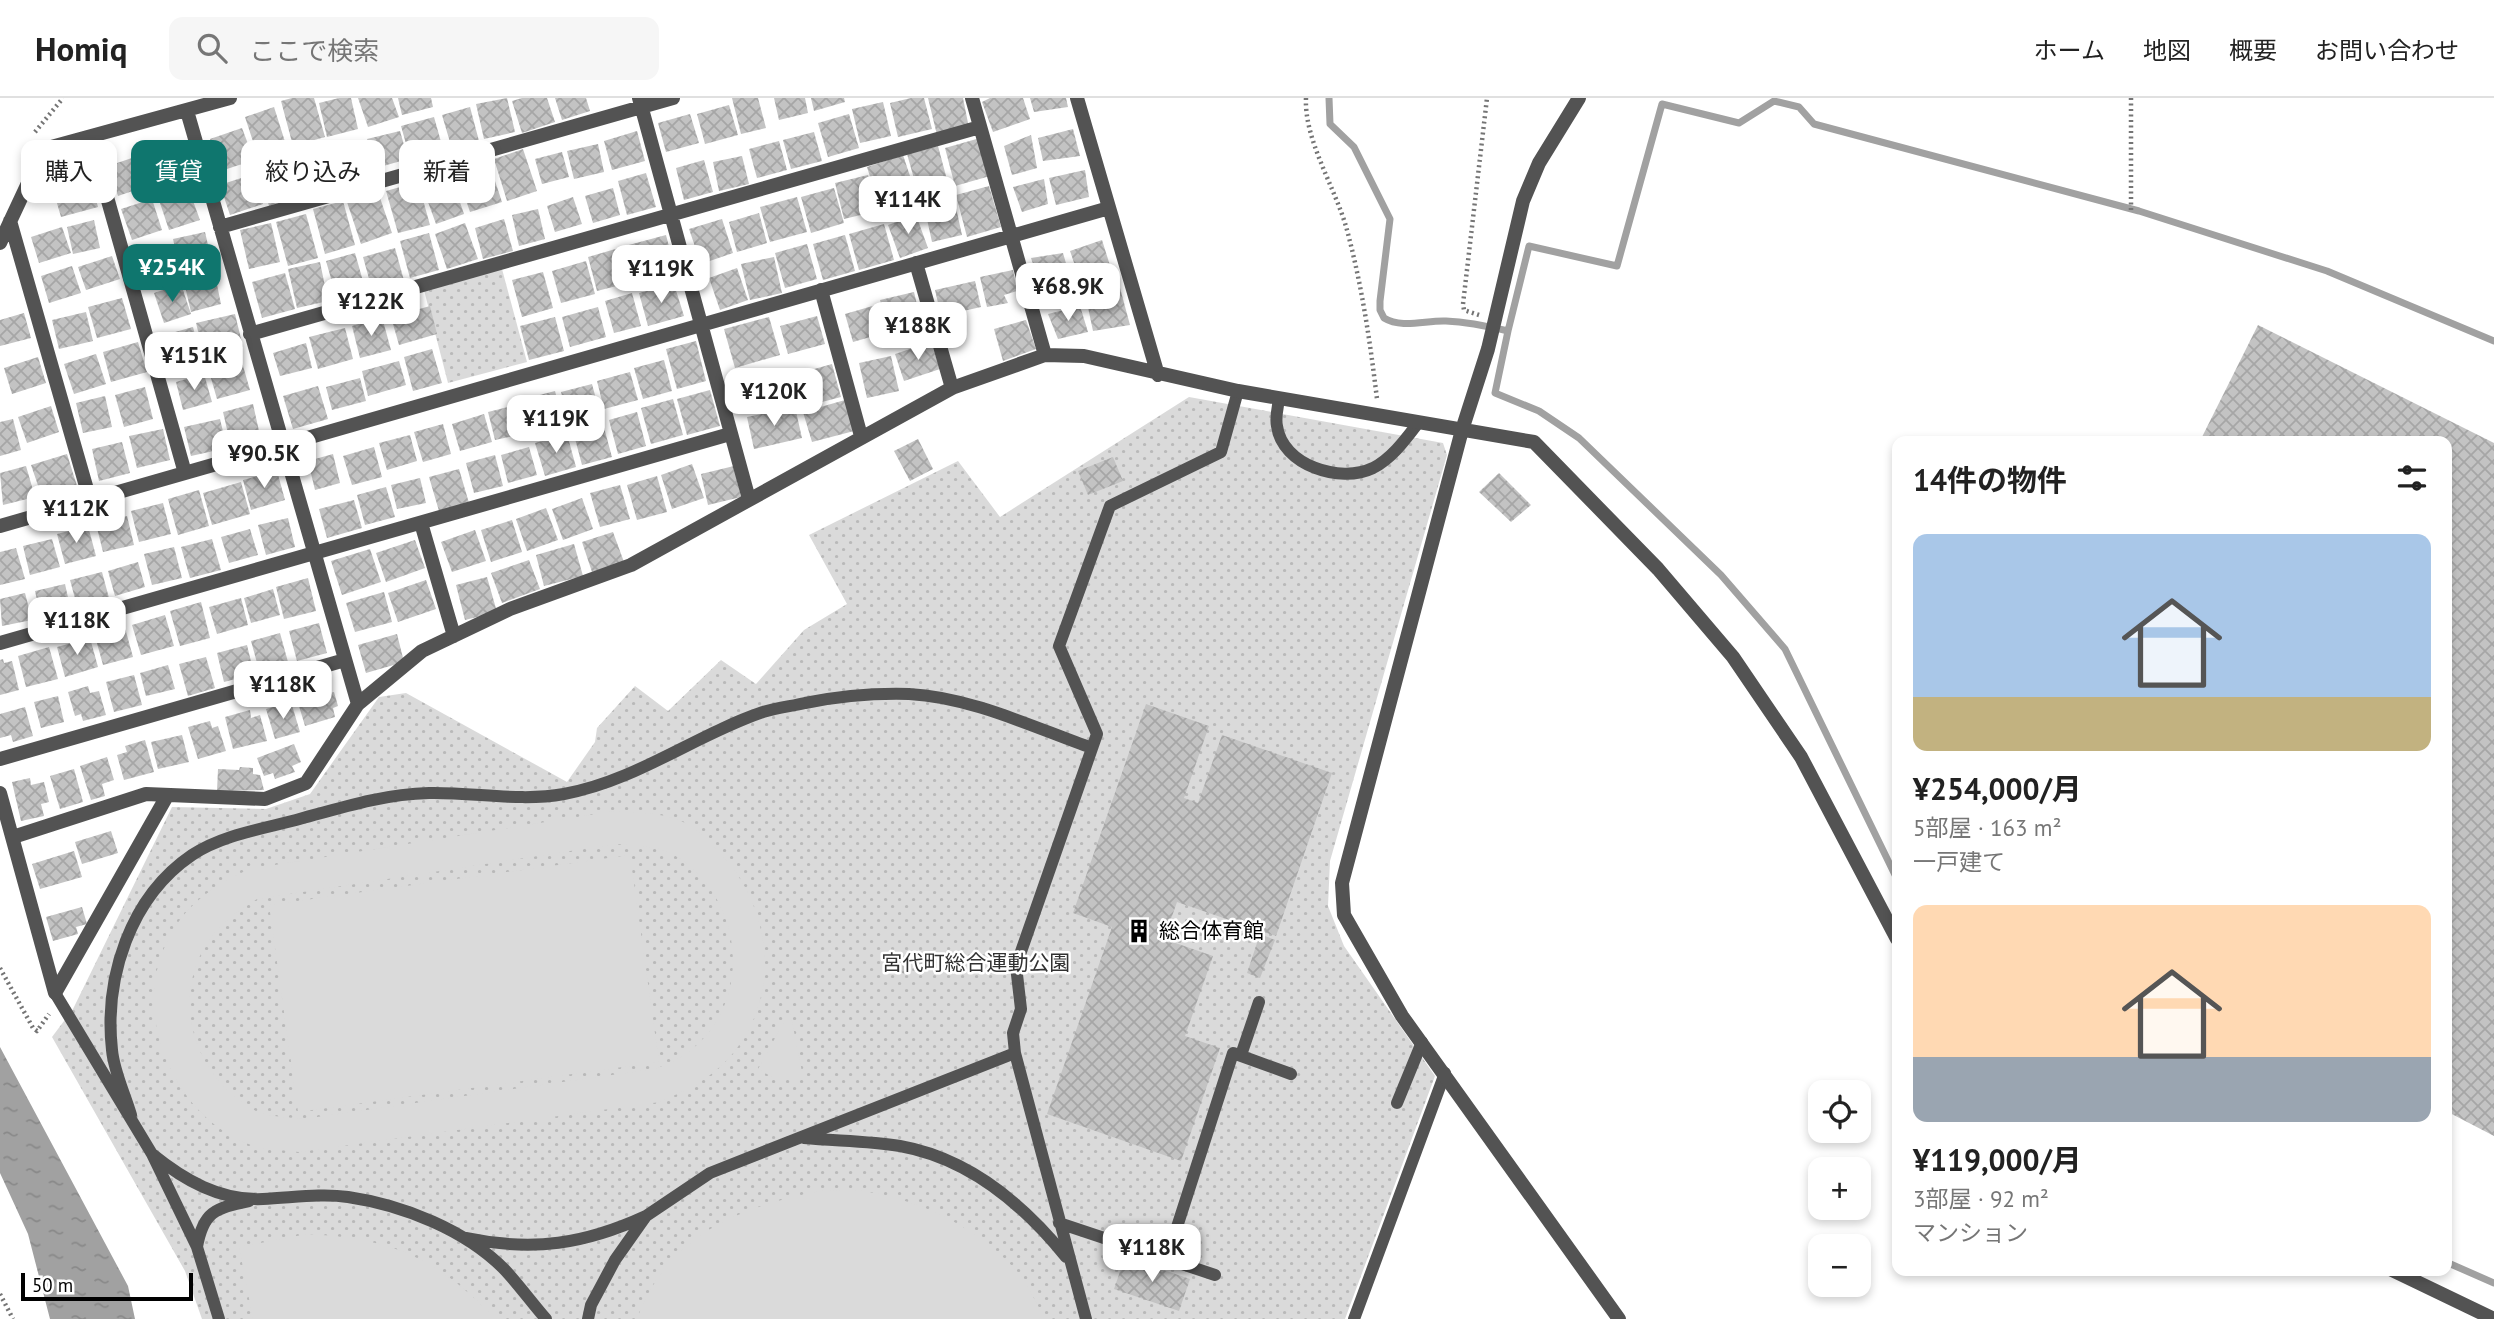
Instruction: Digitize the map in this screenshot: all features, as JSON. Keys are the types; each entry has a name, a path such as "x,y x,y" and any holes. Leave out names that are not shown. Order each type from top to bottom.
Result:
{"street":[{"path":"0,243 44,149 230,98"},
{"path":"219,227 640,102 673,98"},
{"path":"972,98 1045,355"},
{"path":"1077,98 1158,375"},
{"path":"1579,98 1539,163 1523,201 1496,317 1462,430 1342,883 1344,915 1402,1016 1619,1319"},
{"path":"640,102 748,499"},
{"path":"187,111 281,446 358,704"},
{"path":"250,334 980,127"},
{"path":"90,137 185,473"},
{"path":"0,526 1109,208"},
{"path":"10,220 90,500"},
{"path":"916,263 952,388"},
{"path":"821,290 861,436"},
{"path":"13,837 146,794 265,799 306,783 358,704 422,651 510,609 631,565 952,388 1045,355 1084,356 1158,375 1279,399 1534,442 1666,579 1733,657 1801,757 1892,930"},
{"path":"0,643 730,434"},
{"path":"421,523 454,636"},
{"path":"0,759 345,660"},
{"path":"0,793 55,993"},
{"path":"55,993 167,796"},
{"path":"2404,1276 2494,1319"}],"lane":[{"path":"1086,1319 1015,1053 1013,1033 1021,1009 1016,966 1097,734 1059,646 1110,506 1221,452 1238,391"},
{"path":"1279,399 1276,424 1281,440 1310,466 1331,474 1353,474 1372,468 1398,449 1418,423"},
{"path":"131,1115 112,1054 109,1010 115,975 142,906 164,877 193,854 225,839 382,797 429,793 534,797 565,794 629,774 763,712 846,695 912,694 974,707 1092,748"},
{"path":"55,993 131,1115 152,1154 197,1247 219,1319"},
{"path":"1241,1055 1259,1002"},
{"path":"1397,1103 1422,1042"},
{"path":"152,1154 180,1177 219,1194 259,1199 346,1197 390,1206 462,1236 501,1245 576,1241 606,1234 646,1216 710,1173 1015,1053"},
{"path":"1167,1258 1233,1053 1291,1074"},
{"path":"1354,1319 1445,1073"},
{"path":"801,1138 902,1146 962,1168 1000,1191 1039,1223 1071,1262"},
{"path":"197,1247 200,1227 209,1214 228,1205 259,1199"},
{"path":"588,1319 591,1305 615,1260 646,1216"},
{"path":"1059,1223 1216,1275"},
{"path":"462,1236 504,1269 546,1319"}],"path":[{"path":"1306,98 1307,119 1346,228 1368,320 1377,403 1375,416"},
{"path":"1487,98 1463,304 1464,310 1471,314 1496,317"},
{"path":"2131,98 2131,212"},
{"path":"0,968 37,1031 48,1017 55,993"},
{"path":"0,1294 13,1319"}],"green space":[{"path":"502,269 527,362 448,383 424,290"},
{"name":"宮代町総合運動公園","path":"1189,397 1443,443 1447,455 1330,861 1328,906 1344,946 1435,1076 1345,1319 202,1319 185,1271 52,1037 73,1009 172,807 266,809 310,794 379,697 406,693 567,782 595,742 597,728 635,686 668,711 721,660 756,684 804,630 847,604 809,535 958,461 1000,517"},
{"path":"615,811 674,818 692,827 705,838 732,867 748,893 759,921 764,950 764,979 758,1008 746,1035 720,1067 696,1084 660,1102 299,1152 256,1147 224,1132 201,1113 182,1089 168,1063 158,1034 154,1004 156,974 165,946 180,920 200,899 249,869","holes":["616,844 659,849 675,855 707,884 723,913 732,944 732,975 724,1005 709,1032 685,1054 654,1069 303,1119 272,1116 256,1111 234,1096 215,1077 202,1055 193,1031 190,1006 192,980 200,955 220,927 257,899"]},
{"path":"630,855 659,1062 298,1112 269,905"},
{"path":"790,1011 803,1077 772,1077 758,1069"},
{"path":"819,1191 856,1191 889,1196 952,1220 989,1245 1021,1276 1042,1313 1041,1319 637,1319 650,1290 667,1266 687,1246 709,1230 761,1206"},
{"path":"307,1234 365,1241 411,1255 453,1280 496,1319 253,1319 239,1247"}],"water":[{"path":"0,1047 128,1286 135,1319 50,1319 28,1234 0,1173"}],"building":[{"path":"314,98 325,137 291,140 281,101"},
{"path":"351,98 358,129 327,137 319,103"},
{"path":"358,98 392,98 399,117 368,127"},
{"path":"398,98 431,98 433,107 402,115"},
{"path":"507,98 515,132 484,139 476,104"},
{"path":"522,98 547,98 555,122 522,133 512,101"},
{"path":"555,98 586,98 590,111 562,120"},
{"path":"732,98 758,98 766,128 741,134"},
{"path":"774,98 805,98 808,113 779,120"},
{"path":"811,98 844,98 845,102 814,111"},
{"path":"924,98 932,129 898,137 890,103"},
{"path":"928,98 963,98 969,128 937,135"},
{"path":"990,98 1023,98 1030,119 993,132 982,102"},
{"path":"1030,98 1066,98 1068,107 1034,112"},
{"path":"883,102 891,136 860,143 852,109"},
{"path":"729,105 738,135 705,144 697,114"},
{"path":"274,107 284,140 252,140 245,117"},
{"path":"470,107 479,140 449,140 442,115"},
{"path":"690,114 699,143 666,152 658,123"},
{"path":"849,114 859,148 828,157 818,123"},
{"path":"434,117 440,140 405,140 401,126"},
{"path":"242,128 246,140 241,140 241,164 227,169 227,140 210,139"},
{"path":"1073,129 1080,156 1043,161 1038,138"},
{"path":"400,131 403,140 399,140 399,162 385,165 385,140 367,139"},
{"path":"637,131 645,161 612,170 604,141"},
{"path":"814,132 822,161 791,169 783,140"},
{"path":"1031,135 1037,168 1012,175 1004,146"},
{"path":"980,138 990,176 955,186 945,148"},
{"path":"779,141 787,170 757,178 749,149"},
{"path":"598,144 604,172 574,179 567,151"},
{"path":"938,146 950,191 920,200 907,154"},
{"path":"523,149 537,191 507,201 495,159"},
{"path":"562,152 569,177 542,184 535,159"},
{"path":"903,155 917,197 880,209 867,167"},
{"path":"742,156 749,184 719,191 713,162"},
{"path":"131,158 131,192 118,196 117,193 117,163"},
{"path":"704,160 713,192 684,200 676,168"},
{"path":"1085,170 1089,197 1056,205 1049,178"},
{"path":"646,173 656,207 627,215 618,181"},
{"path":"868,175 877,211 844,219 835,183"},
{"path":"241,178 241,203 263,204 230,215 226,203 227,183"},
{"path":"1044,179 1048,204 1022,212 1013,187"},
{"path":"495,181 502,202 470,212 467,203 495,203"},
{"path":"989,186 1001,227 967,237 956,195"},
{"path":"399,187 399,203 424,203 430,225 398,233 386,191"},
{"path":"613,188 620,215 593,223 585,196"},
{"path":"834,188 844,223 811,233 801,197"},
{"path":"573,197 582,224 555,232 547,206"},
{"path":"797,197 807,232 770,242 760,207"},
{"path":"57,203 97,203 98,207 61,217"},
{"path":"140,203 153,203 162,230 132,240 121,209"},
{"path":"160,203 194,203 200,220 169,230"},
{"path":"344,203 355,245 325,254 313,209"},
{"path":"347,203 382,203 392,233 361,244"},
{"path":"428,203 460,203 464,214 436,224"},
{"path":"955,203 962,235 932,242 925,210"},
{"path":"538,209 545,239 519,246 512,215"},
{"path":"759,213 767,243 737,252 729,222"},
{"path":"306,214 318,258 288,266 276,222"},
{"path":"916,215 928,248 900,258 888,225"},
{"path":"504,219 513,251 483,259 475,228"},
{"path":"722,219 733,253 701,264 689,229"},
{"path":"94,220 100,248 73,254 67,227"},
{"path":"271,223 280,262 249,269 240,230"},
{"path":"465,223 478,259 447,269 435,234"},
{"path":"884,224 894,260 859,270 849,234"},
{"path":"62,227 71,253 39,263 31,237"},
{"path":"205,232 212,262 180,269 173,239"},
{"path":"429,233 439,270 410,278 400,241"},
{"path":"666,235 674,266 633,277 625,246"},
{"path":"845,235 855,271 823,280 813,244"},
{"path":"1102,240 1113,275 1080,280 1070,251"},
{"path":"807,244 817,279 785,288 775,253"},
{"path":"169,245 178,272 148,283 138,256"},
{"path":"395,248 405,284 373,293 363,257"},
{"path":"619,248 628,283 597,291 588,257"},
{"path":"355,253 365,288 336,296 326,261"},
{"path":"1063,253 1072,284 1042,290 1031,258"},
{"path":"112,256 120,279 86,290 78,267"},
{"path":"774,257 782,293 750,300 741,264"},
{"path":"586,261 595,294 561,303 552,271"},
{"path":"320,262 328,301 297,308 288,269"},
{"path":"72,266 81,293 49,303 41,276"},
{"path":"737,268 748,300 720,310 709,278"},
{"path":"1013,270 1017,291 1004,295 1008,303 987,307 980,277"},
{"path":"543,272 553,308 522,317 512,280"},
{"path":"285,273 295,309 262,318 252,282"},
{"path":"215,275 221,304 191,312 184,282"},
{"path":"975,281 981,307 941,316 935,290"},
{"path":"181,284 191,314 164,323 154,293"},
{"path":"674,284 684,316 648,326 639,293"},
{"path":"1120,288 1130,325 1093,331 1086,298"},
{"path":"914,292 923,330 889,338 880,300"},
{"path":"632,293 641,326 614,333 605,301"},
{"path":"122,298 131,329 97,338 88,307"},
{"path":"876,305 884,333 853,342 845,314"},
{"path":"430,306 437,334 399,345 391,317"},
{"path":"1080,306 1088,332 1058,339 1048,314"},
{"path":"598,307 606,337 570,347 562,317"},
{"path":"86,312 93,341 59,349 52,320"},
{"path":"24,313 31,338 0,346 0,320"},
{"path":"235,314 243,347 204,355 196,323"},
{"path":"817,316 825,344 788,354 780,326"},
{"path":"382,317 391,350 360,358 352,326"},
{"path":"555,317 564,351 529,360 520,326"},
{"path":"769,317 780,355 735,368 724,329"},
{"path":"1026,320 1036,349 1003,361 994,329"},
{"path":"2258,325 2494,443 2494,1136 2452,1114 2452,436 2202,436"},
{"path":"193,327 201,358 169,367 161,336"},
{"path":"345,328 353,359 318,369 309,337"},
{"path":"696,341 706,381 677,389 666,349"},
{"path":"138,342 147,372 111,382 103,352"},
{"path":"931,342 940,369 904,381 895,354"},
{"path":"306,343 312,368 280,376 273,353"},
{"path":"432,349 442,383 413,391 404,357"},
{"path":"96,354 106,384 74,394 64,364"},
{"path":"891,356 899,391 867,398 859,363"},
{"path":"38,357 46,383 12,394 4,368"},
{"path":"241,359 250,390 217,399 208,368"},
{"path":"664,360 672,391 643,399 634,368"},
{"path":"399,361 406,385 368,396 362,371"},
{"path":"832,364 841,397 803,407 793,375"},
{"path":"782,369 789,400 742,411 735,380"},
{"path":"630,372 638,400 604,409 597,381"},
{"path":"204,374 212,402 183,410 176,382"},
{"path":"360,378 366,401 332,410 326,387"},
{"path":"592,384 600,414 569,422 561,392"},
{"path":"318,386 328,419 293,429 283,396"},
{"path":"145,387 153,419 124,427 115,395"},
{"path":"710,390 720,426 687,435 677,399"},
{"path":"555,391 563,422 535,428 528,398"},
{"path":"105,396 112,427 83,433 76,403"},
{"path":"673,399 683,435 651,444 641,408"},
{"path":"845,400 854,431 812,442 803,412"},
{"path":"253,404 259,431 229,438 223,412"},
{"path":"520,404 527,433 495,440 488,412"},
{"path":"51,406 59,432 27,443 18,417"},
{"path":"795,407 802,438 754,449 747,417"},
{"path":"637,412 646,446 618,454 609,420"},
{"path":"484,414 492,442 460,451 452,424"},
{"path":"13,419 21,450 0,456 0,422"},
{"path":"220,419 227,448 191,456 184,427"},
{"path":"443,424 451,454 423,462 414,432"},
{"path":"603,424 612,457 582,465 573,431"},
{"path":"163,429 170,460 137,468 129,436"},
{"path":"567,434 576,467 545,476 535,443"},
{"path":"410,435 417,461 387,470 379,443"},
{"path":"918,439 933,469 910,481 894,451"},
{"path":"122,442 130,473 99,481 92,449"},
{"path":"374,447 382,477 352,485 343,456"},
{"path":"529,447 537,475 508,483 501,455"},
{"path":"67,454 78,489 43,500 31,465"},
{"path":"333,454 340,483 315,490 308,461"},
{"path":"495,455 503,486 474,493 466,463"},
{"path":"1113,457 1123,481 1088,495 1078,471"},
{"path":"692,464 704,498 672,509 661,475"},
{"path":"26,466 35,497 3,505 0,473"},
{"path":"734,466 741,497 708,505 701,474"},
{"path":"459,469 469,503 439,511 429,477"},
{"path":"277,471 285,500 251,510 243,480"},
{"path":"1499,473 1531,505 1511,522 1479,492"},
{"path":"657,476 667,512 637,520 627,485"},
{"path":"420,478 426,503 397,509 391,485"},
{"path":"241,482 250,514 212,525 203,493"},
{"path":"620,485 630,519 600,527 590,493"},
{"path":"386,487 395,517 365,525 357,495"},
{"path":"199,490 209,526 178,535 168,499"},
{"path":"582,498 593,529 563,540 552,509"},
{"path":"354,500 362,528 327,538 319,509"},
{"path":"163,503 171,534 139,542 131,511"},
{"path":"546,508 558,540 527,551 516,519"},
{"path":"127,516 134,545 103,552 96,524"},
{"path":"288,518 295,547 266,555 258,525"},
{"path":"512,520 522,552 491,562 481,530"},
{"path":"88,526 96,556 65,564 57,534"},
{"path":"250,529 258,555 229,563 221,537"},
{"path":"475,530 486,561 452,572 441,542"},
{"path":"613,532 624,562 592,572 582,542"},
{"path":"52,539 60,567 30,575 23,546"},
{"path":"212,539 221,570 190,578 181,547"},
{"path":"415,540 425,568 386,582 376,553"},
{"path":"574,544 583,576 544,586 536,555"},
{"path":"174,547 182,578 152,585 144,554"},
{"path":"16,548 25,579 0,585 0,552"},
{"path":"370,549 381,582 342,595 331,561"},
{"path":"529,560 540,589 502,603 491,573"},
{"path":"138,562 145,587 115,596 108,571"},
{"path":"102,572 109,598 77,606 70,580"},
{"path":"487,577 497,612 465,620 456,585"},
{"path":"308,578 316,611 284,619 276,587"},
{"path":"426,580 436,609 398,622 388,593"},
{"path":"65,584 71,611 41,618 35,591"},
{"path":"273,589 280,615 251,623 244,598"},
{"path":"384,592 392,622 355,632 346,603"},
{"path":"25,593 32,620 2,626 0,599"},
{"path":"241,598 248,625 217,634 209,607"},
{"path":"201,602 210,638 180,646 170,611"},
{"path":"165,615 174,646 141,655 132,625"},
{"path":"319,623 327,653 297,661 289,631"},
{"path":"125,628 133,657 103,665 95,636"},
{"path":"280,633 288,662 259,670 251,641"},
{"path":"397,634 404,662 366,673 358,645"},
{"path":"90,638 98,667 65,677 57,647"},
{"path":"247,645 254,674 224,682 217,653"},
{"path":"49,647 58,679 26,687 18,656"},
{"path":"206,657 215,688 188,696 179,664"},
{"path":"3,659 4,663 12,661 19,690 0,695 0,660"},
{"path":"168,665 175,689 146,696 140,673"},
{"path":"134,675 142,705 114,712 106,682"},
{"path":"88,686 90,693 99,691 106,715 83,721 81,714 75,716 68,692"},
{"path":"322,688 324,694 334,692 338,706 333,708 335,717 305,726 296,696"},
{"path":"58,696 64,722 41,728 34,702"},
{"path":"291,702 300,732 275,739 266,709"},
{"name":"総合体育館","path":"1146,704 1209,726 1184,798 1198,803 1222,735 1332,773 1276,936 1177,902 1164,939 1213,956 1185,1036 1220,1048 1181,1161 1047,1114 1112,927 1073,913"},
{"path":"25,707 33,736 13,742 11,735 0,738 0,714"},
{"path":"250,710 251,718 260,715 267,741 233,749 225,717"},
{"path":"210,721 212,728 218,726 226,751 198,759 188,727"},
{"path":"182,735 189,762 158,769 151,742"},
{"path":"145,740 154,772 124,780 117,755 127,752 125,746"},
{"path":"294,744 301,762 292,766 295,772 275,779 273,773 264,776 257,758"},
{"path":"107,757 114,780 102,784 105,796 91,800 80,766"},
{"path":"240,767 253,768 253,774 260,775 264,790 217,791 218,769 239,770"},
{"path":"74,769 83,802 60,809 50,776"},
{"path":"30,778 31,785 44,782 49,802 41,804 44,816 21,821 12,782"},
{"path":"111,831 118,853 82,864 75,842"},
{"path":"74,851 82,877 40,889 32,864"},
{"path":"82,907 87,924 76,927 78,934 53,941 46,917"},
{"path":"1260,934 1275,940 1260,978 1247,973"},
{"path":"895,953 912,958 905,974 889,968"},
{"path":"1125,1257 1190,1279 1179,1311 1114,1289"}],"waterway":[{"path":"1329,98 1330,124 1354,147 1390,219 1380,301 1384,318 1406,324 1462,322 1508,331 1495,393 1539,411 1579,438 1721,575 1785,649 1892,869"},
{"path":"1508,331 1529,246 1617,266 1662,104 1739,123 1774,101 1799,107 1814,124 2139,211 2327,271 2494,341"},
{"path":"2452,1265 2494,1283"}],"place":[{"name":"総合体育館","path":"1139,931"}]}
